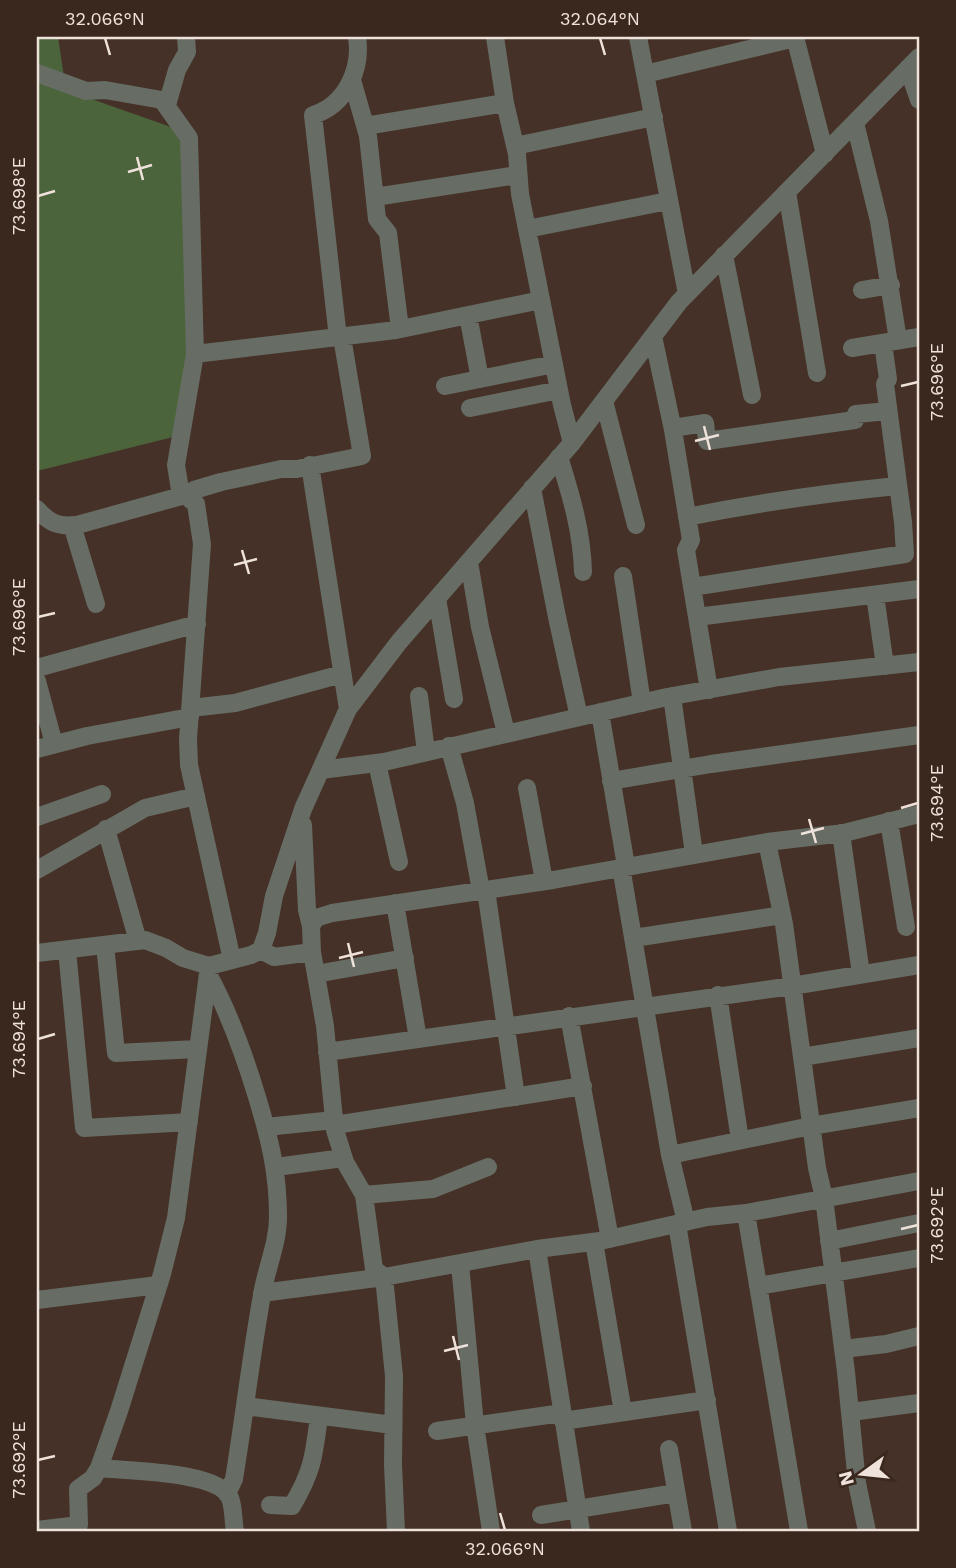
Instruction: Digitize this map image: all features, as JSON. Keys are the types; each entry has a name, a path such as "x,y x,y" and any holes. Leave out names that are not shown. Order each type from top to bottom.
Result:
{"street":[{"path":"167,105 177,70 187,52 186,37"},
{"path":"37,509 47,522 45,525 72,525 183,496 220,482 362,456 340,338 313,115 324,111 338,100 352,80 358,65 357,37"},
{"path":"495,37 527,229 572,443"},
{"path":"638,37 687,294"},
{"path":"645,74 795,37 825,154"},
{"path":"914,62 919,100"},
{"path":"209,970 261,950 274,896 302,812 348,709 400,642 572,443 687,294 914,62"},
{"path":"37,73 86,90 105,89 162,100 189,138 195,354 176,465 183,496 196,505 202,544 190,712 189,765 232,960"},
{"path":"352,80 365,126 377,219 388,233 400,329"},
{"path":"365,126 505,103"},
{"path":"515,146 653,117"},
{"path":"692,587 905,554 912,550 911,521 897,486 885,384 888,379 891,342 891,285 870,178 855,123"},
{"path":"375,197 518,175"},
{"path":"787,192 817,373"},
{"path":"527,229 668,201"},
{"path":"724,255 751,395"},
{"path":"862,290 891,285"},
{"path":"195,354 400,329 541,300"},
{"path":"468,315 480,379"},
{"path":"653,336 673,428 691,540 686,550 709,690"},
{"path":"852,348 919,337"},
{"path":"445,386 554,364"},
{"path":"470,408 559,390"},
{"path":"604,401 636,525"},
{"path":"673,428 705,423 708,441 855,420 856,414 888,411"},
{"path":"559,457 578,524 583,572"},
{"path":"310,465 348,709"},
{"path":"687,517 813,495 897,486"},
{"path":"532,488 556,617 579,716"},
{"path":"72,525 96,604"},
{"path":"469,562 480,628 506,733"},
{"path":"623,576 642,703"},
{"path":"697,617 919,589"},
{"path":"875,595 885,666"},
{"path":"437,597 454,699"},
{"path":"37,668 197,624"},
{"path":"321,770 377,763 671,696 779,677 919,662"},
{"path":"37,681 45,747 235,703 342,674"},
{"path":"419,696 426,752"},
{"path":"671,696 694,855"},
{"path":"600,712 728,1531"},
{"path":"611,782 682,769 919,735"},
{"path":"449,746 465,803 483,890 516,1097"},
{"path":"377,763 399,862"},
{"path":"527,788 544,881"},
{"path":"37,817 102,794"},
{"path":"37,870 145,808 196,796"},
{"path":"302,812 307,910 334,1123 343,1158 364,1195 374,1269 384,1277 394,1376 396,1531"},
{"path":"311,926 316,918 322,915 544,881 767,842 841,833 919,814"},
{"path":"889,821 906,927"},
{"path":"106,829 138,941"},
{"path":"841,833 861,974"},
{"path":"767,842 782,915 817,1168 824,1198 851,1412 857,1483 867,1531"},
{"path":"395,904 418,1039"},
{"path":"634,938 782,915"},
{"path":"37,954 145,940 166,948 209,970 241,1045 276,1167 278,1219 277,1237 262,1293 234,1479 227,1494"},
{"path":"105,945 116,1053 197,1049"},
{"path":"67,950 84,1128 189,1122"},
{"path":"261,950 274,957 312,952"},
{"path":"316,974 405,958"},
{"path":"327,1052 792,986 919,965"},
{"path":"37,1530 79,1524 78,1489 93,1478 99,1468 159,1285 176,1218 209,970"},
{"path":"718,995 740,1140"},
{"path":"569,1016 583,1086 623,1412"},
{"path":"802,1057 919,1038"},
{"path":"266,1127 334,1123 583,1086"},
{"path":"670,1155 811,1126 919,1108"},
{"path":"276,1167 343,1158"},
{"path":"364,1195 433,1189 488,1167"},
{"path":"262,1293 384,1277 602,1240 707,1217 746,1213 919,1181"},
{"path":"746,1213 799,1531"},
{"path":"829,1241 919,1223"},
{"path":"537,1250 581,1531"},
{"path":"758,1286 919,1258"},
{"path":"460,1264 475,1425 491,1531"},
{"path":"37,1300 159,1285"},
{"path":"843,1349 886,1344 919,1335"},
{"path":"437,1431 475,1425 623,1412 707,1400"},
{"path":"851,1412 919,1403"},
{"path":"245,1406 393,1426"},
{"path":"270,1505 292,1506 306,1483 312,1466 319,1416"},
{"path":"669,1449 683,1531"},
{"path":"99,1468 201,1479 222,1488 230,1498 235,1531"},
{"path":"541,1515 676,1493"}],"green space":[{"path":"37,37 58,37 66,90 171,127 184,147 189,359 177,436 37,471"}]}
